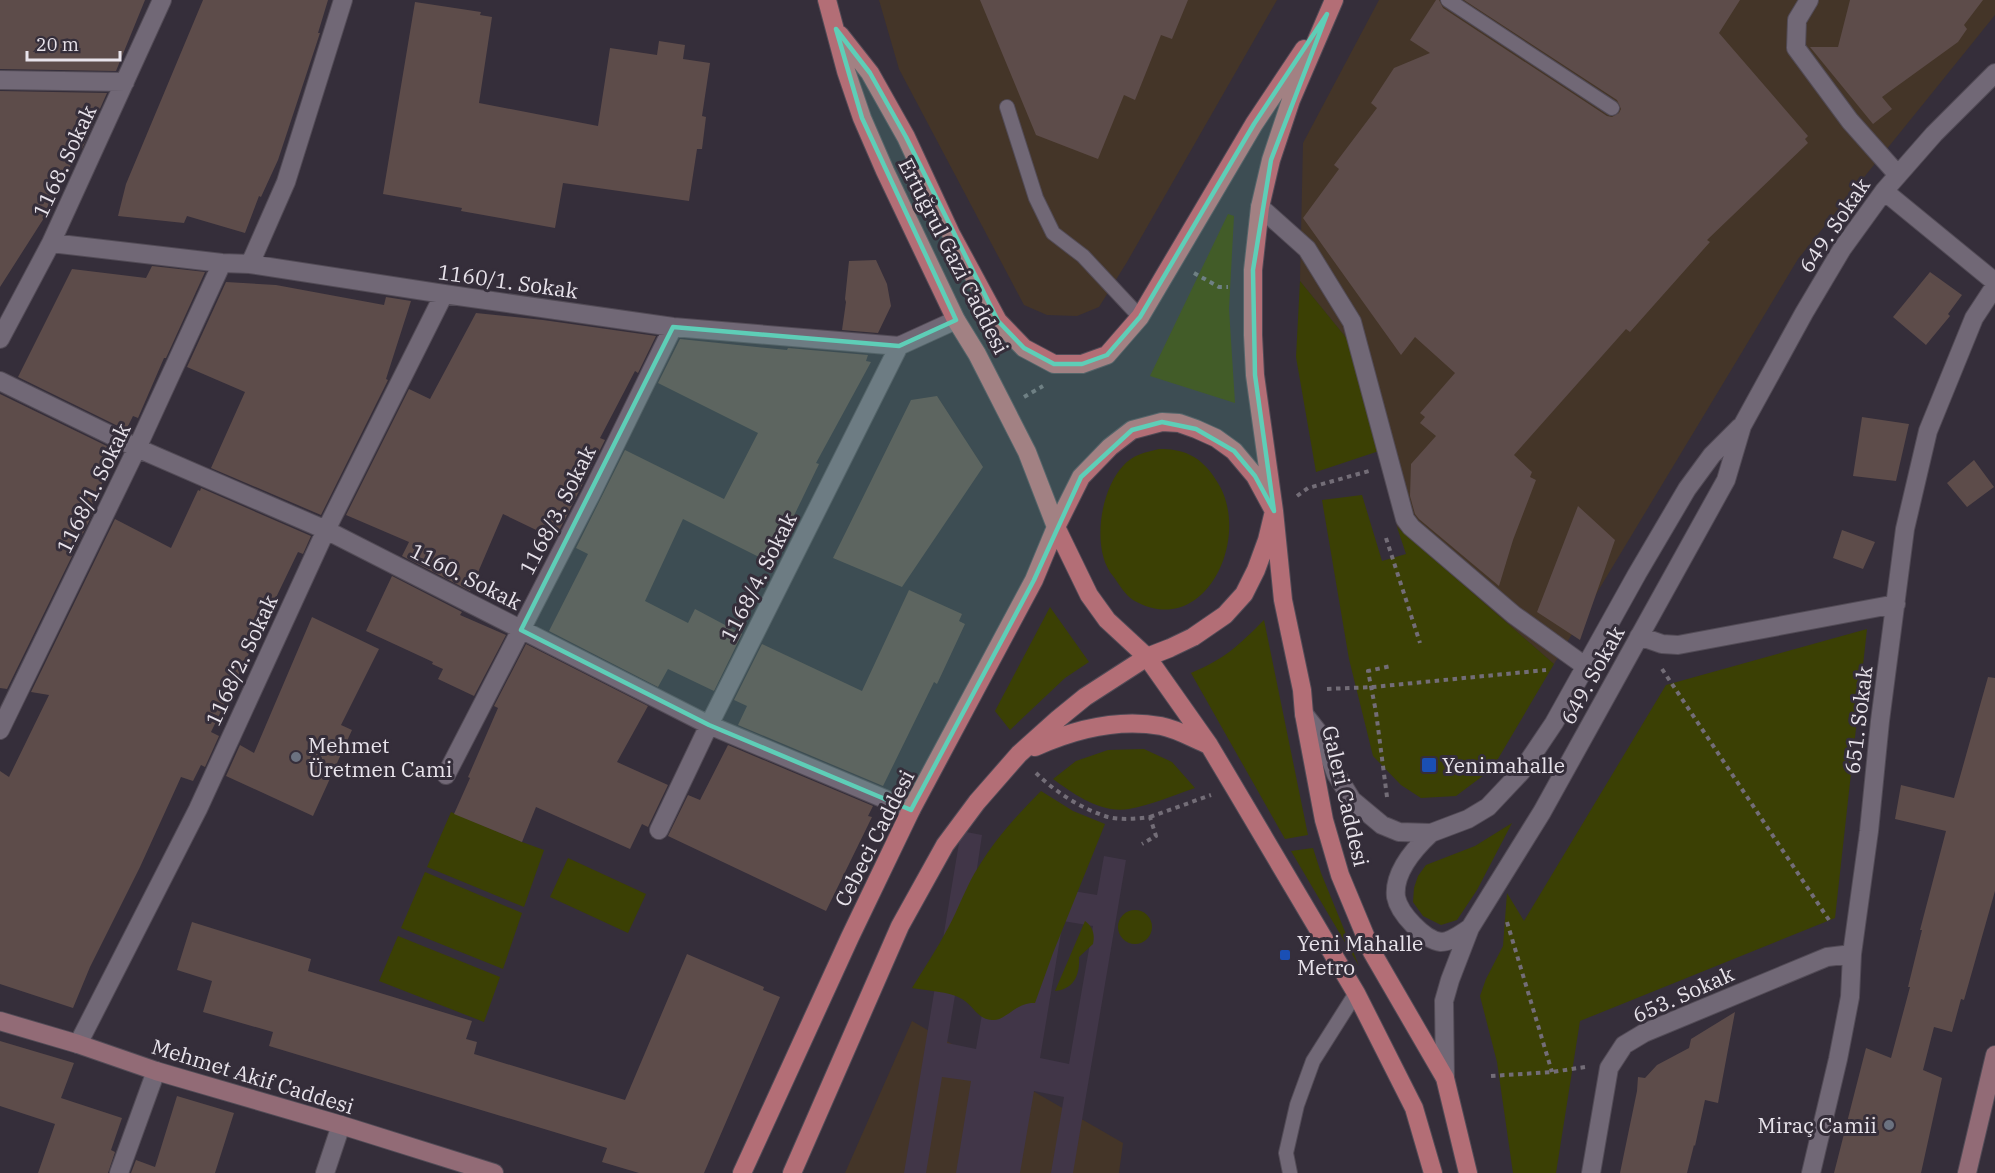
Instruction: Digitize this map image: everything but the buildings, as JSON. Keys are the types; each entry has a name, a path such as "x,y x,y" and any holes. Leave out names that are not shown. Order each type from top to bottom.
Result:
{"main road":[{"name":"Ertuğrul Gazi Caddesi","path":"827,0 846,71 862,118 956,320 977,354 1027,452 1056,527"},
{"path":"836,29 870,73 906,137 951,234 998,321 1024,348 1054,364 1082,364 1107,355 1140,317 1254,124 1331,7"},
{"name":"Galeri Caddesi","path":"1331,7 1291,100 1271,160 1260,207 1253,270 1255,375 1274,511 1283,600 1302,690 1304,714 1324,820 1340,875 1372,952 1428,1046 1444,1078 1468,1173"},
{"path":"792,1173 900,926 945,845 977,802 1019,754 1085,697 1147,657 1193,637 1226,615 1244,594 1256,570 1274,511 1255,476 1234,452 1216,438 1179,423 1162,422 1132,430 1110,447 1081,477 1056,527 1089,595 1107,620 1147,657 1209,745 1356,993 1414,1108 1433,1173"},
{"name":"Cebeci Caddesi","path":"742,1173 911,810 1034,580 1056,527"},
{"path":"1019,754 1059,736 1094,727 1123,723 1163,727 1209,745"},
{"name":"Mehmet Akif Caddesi","path":"0,1021 78,1044 156,1071 494,1173"},
{"path":"1967,1173 1995,1055"}],"street":[{"name":"1168. Sokak","path":"0,339 51,243 162,0"},
{"path":"250,264 286,182 343,0"},
{"path":"1809,0 1797,20 1796,48 1850,121 1898,175"},
{"name":"649. Sokak","path":"1444,1078 1443,1001 1470,928 1542,812 1726,480 1742,426 1842,249 1884,191 1934,134 1995,73"},
{"path":"0,80 125,82"},
{"path":"1884,191 1995,284"},
{"path":"1260,207 1307,249 1352,322 1405,519 1411,527 1514,615 1586,666"},
{"name":"1160/1. Sokak","path":"51,243 222,263 250,264 673,327 899,346 956,320"},
{"name":"1168/1. Sokak","path":"0,729 137,448 222,263"},
{"name":"651. Sokak","path":"1811,1173 1850,997 1852,954 1905,529 1928,431 1974,318 1995,284"},
{"name":"1168/2. Sokak","path":"78,1044 198,809 326,530 444,294"},
{"name":"1168/3. Sokak","path":"446,775 591,494 673,327"},
{"name":"1168/4. Sokak","path":"659,830 899,346"},
{"name":"1160. Sokak","path":"0,381 137,448 326,530 710,725 911,810"},
{"name":"649. Sokak","path":"1304,714 1322,737 1336,774 1352,800 1382,825 1399,832 1431,833 1468,819 1488,807 1521,772 1554,723 1687,489 1712,455 1742,426"},
{"path":"1640,636 1662,644 1678,645 1896,604"},
{"path":"1431,833 1406,861 1398,882 1396,898 1408,919 1424,936 1442,942 1470,928"},
{"name":"653. Sokak","path":"1591,1173 1609,1068 1624,1045 1644,1033 1827,957 1852,954"},
{"path":"119,1173 156,1071"},
{"path":"325,1173 341,1125"}],"lane":[{"path":"1448,0 1612,108"},
{"path":"1007,107 1036,198 1053,233 1083,256 1140,317"},
{"path":"1290,1173 1286,1153 1297,1105 1313,1061 1356,993"}],"path":[{"path":"1173,261 1219,286 1253,288"},
{"path":"1005,408 1048,383 1054,364"},
{"path":"1274,511 1308,488 1390,465"},
{"path":"1384,532 1420,643"},
{"path":"1640,636 1852,954"},
{"path":"1388,804 1368,671 1391,666"},
{"path":"1302,690 1372,687 1586,666"},
{"path":"1019,754 1048,785 1108,817 1129,819 1150,817 1234,787"},
{"path":"1142,844 1156,836 1150,817"},
{"path":"1506,922 1552,1072"},
{"path":"1491,1076 1589,1067 1609,1068"}],"highlighted area":[{"path":"1327,14 1271,160 1253,270 1255,375 1274,511 1255,476 1234,451 1196,429 1162,422 1132,430 1081,477 1034,580 911,810 709,725 521,630 673,327 899,346 956,320 862,118 836,29 870,73 906,137 998,321 1024,348 1054,364 1082,364 1107,355 1140,317 1254,124"}],"shaded area":[{"path":"879,0 1277,0 1099,307 1077,316 1047,315 1024,305 899,69"},
{"path":"1379,0 1995,0 1995,15 1798,259 1554,664 1397,527 1382,450 1348,340 1300,281 1303,143"},
{"path":"961,831 982,835 976,875 1097,895 1104,856 1126,860 1073,1173 1051,1173 1064,1097 1034,1091 1020,1173 956,1173 971,1081 942,1077 926,1173 904,1173","holes":["970,906 1000,911 976,1049 947,1043","1063,921 1093,926 1069,1064 1040,1058"]},
{"path":"912,1021 1123,1143 1119,1173 845,1173"}],"green space":[{"path":"1228,214 1234,216 1229,309 1235,403 1150,376"},
{"path":"1300,281 1348,340 1382,450 1316,472 1296,357"},
{"path":"1159,449 1187,453 1208,469 1216,480 1226,503 1229,528 1225,553 1216,576 1201,595 1182,607 1159,609 1133,600 1125,592 1106,565 1100,536 1104,504 1115,477 1131,459"},
{"path":"1362,495 1382,561 1406,554 1397,527 1554,664 1492,769 1456,796 1421,798 1401,785 1373,756 1349,659 1322,500"},
{"path":"1050,607 1089,662 1065,678 1010,730 995,711"},
{"path":"1264,620 1308,835 1285,839 1191,673 1231,651"},
{"path":"1867,629 1835,918 1580,1021 1556,1173 1513,1173 1497,1062 1480,996 1503,946 1507,893 1524,921 1666,685"},
{"path":"1144,749 1172,762 1195,788 1146,805 1119,810 1088,802 1053,779 1076,761 1108,750"},
{"path":"1041,791 1073,811 1105,824 1035,1003 1022,1005 1002,1018 992,1020 979,1015 956,996 912,988 944,936 970,881 986,856 1024,808"},
{"path":"451,812 544,850 524,907 427,867"},
{"path":"1512,823 1477,890 1457,920 1441,925 1423,916 1413,902 1418,876 1426,865 1475,846"},
{"path":"1313,848 1321,873 1359,966 1291,851"},
{"path":"568,858 646,894 628,933 550,897"},
{"path":"425,872 522,913 503,969 401,928"},
{"path":"1135,910 1147,915 1152,927 1147,939 1135,944 1123,939 1118,927 1123,915"},
{"path":"1085,921 1093,931 1093,944 1079,957 1077,975 1071,984 1062,990 1055,991"},
{"path":"398,936 500,977 484,1022 379,981"}],"place":[{"name":"Mehmet Üretmen Cami","path":"296,757"},
{"name":"Yenimahalle","path":"1429,765"},
{"name":"Yeni Mahalle Metro","path":"1285,955"},
{"name":"Miraç Camii","path":"1889,1125"}]}
